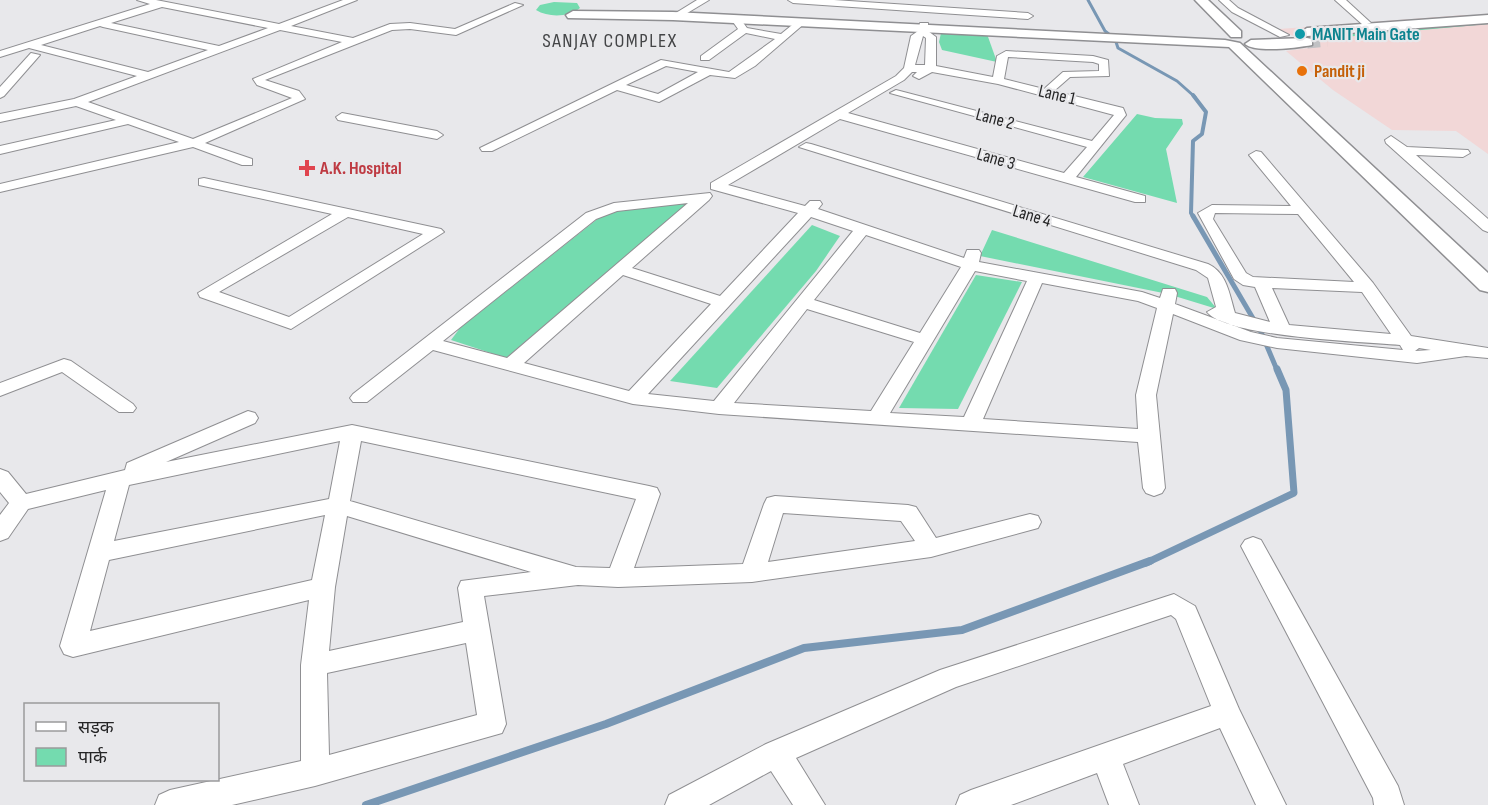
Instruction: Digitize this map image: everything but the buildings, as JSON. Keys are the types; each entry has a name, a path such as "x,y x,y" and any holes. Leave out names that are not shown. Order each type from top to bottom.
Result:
{"main road":[{"path":"1188,0 1470,243"},
{"path":"1202,0 1235,40 1488,285"},
{"path":"585,5 679,14 923,29"},
{"path":"573,15 679,14 740,25 800,23 1127,38 1235,40"}],"street":[{"path":"142,0 352,41"},
{"path":"0,118 77,102 352,0"},
{"path":"679,14 704,0"},
{"path":"792,0 882,6 923,4 1028,16"},
{"path":"882,6 893,0"},
{"path":"1224,0 1235,10 1287,35"},
{"path":"1340,0 1366,23"},
{"path":"979,12 1013,4 1003,3"},
{"path":"0,55 32,50 100,23 161,4"},
{"path":"85,174 200,145 299,99 295,93 261,83 259,79 352,41 390,27 410,26 456,32 518,5"},
{"path":"1235,40 1307,37 1488,19"},
{"path":"100,23 219,50"},
{"path":"487,148 665,62 731,76 751,64 800,23"},
{"path":"705,58 740,25 783,37"},
{"path":"1327,40 1488,27"},
{"path":"360,398 432,344 591,216 614,207 725,186 806,147 896,93 930,68 931,37 923,29 916,36 909,69 900,78 837,114 725,186 620,269 510,365"},
{"path":"1235,40 1287,35"},
{"path":"32,50 61,53 152,76"},
{"path":"0,94 32,50"},
{"path":"998,81 1002,56 1006,54 1093,59 1104,62 1105,74 1067,74 1046,93"},
{"name":"Lane 1","path":"909,69 930,68 998,81 1119,111 1120,115 1067,179"},
{"path":"614,85 659,98 709,71"},
{"name":"Lane 2","path":"896,93 1094,145"},
{"path":"77,102 247,162"},
{"name":"Lane 3","path":"837,114 1140,199"},
{"path":"342,117 437,135"},
{"path":"0,150 131,120"},
{"path":"1391,140 1488,227"},
{"path":"0,188 200,145"},
{"name":"Lane 4","path":"806,147 1202,267 1216,277 1239,325"},
{"path":"1405,152 1462,153"},
{"path":"1256,155 1367,287 1417,357"},
{"path":"204,182 348,211 436,232 291,324 206,293 348,211"},
{"path":"725,186 812,207 971,259 1065,268 1169,299 1239,325 1417,357 1464,351"},
{"path":"812,207 862,230 1037,277 1142,297 1169,299 1239,325"},
{"path":"633,398 812,207"},
{"path":"1301,210 1212,209 1205,213 1206,219 1240,276 1249,282 1367,287"},
{"path":"719,408 862,230"},
{"path":"877,417 925,340 971,259"},
{"path":"620,269 722,302"},
{"path":"971,423 1037,277"},
{"path":"1261,283 1278,333"},
{"path":"1154,488 1146,395 1169,299"},
{"path":"805,303 925,340"},
{"path":"1278,333 1405,340 1488,353"},
{"path":"432,344 633,398 719,408 1148,436"},
{"path":"0,390 64,365 126,408"},
{"path":"93,486 248,418"},
{"path":"315,772 314,665 323,586 352,432"},
{"path":"0,532 21,503 120,479 352,432 649,494 618,578"},
{"path":"0,477 21,503"},
{"path":"120,479 73,646 323,586"},
{"path":"752,573 775,504 908,513 931,548"},
{"path":"101,553 337,505 578,576"},
{"path":"170,805 315,772 492,724 470,588 578,576 618,578 752,573 931,548 1030,522"},
{"path":"1253,546 1388,796 1389,805"},
{"path":"680,805 776,753 949,678 1174,604 1186,613 1227,713 1271,805"},
{"path":"314,665 475,630"},
{"path":"971,805 1227,713"},
{"path":"776,753 810,805"},
{"path":"1105,755 1124,805"}],"shaded area":[{"path":"1488,15 1488,154 1456,131 1392,130 1333,90 1286,51 1315,47 1279,29"}],"green space":[{"path":"554,2 577,3 580,8 559,15 541,13 536,10 540,5"},
{"path":"1488,20 1488,24 1322,39 1313,35"},
{"path":"941,33 987,34 997,62 942,50 939,42"},
{"path":"1137,114 1155,118 1182,119 1183,124 1166,149 1177,203 1083,177"},
{"path":"693,199 506,358 451,340 460,328 605,213"},
{"path":"812,225 840,236 816,271 717,388 670,381"},
{"path":"992,230 1207,297 1217,309 1168,294 980,256"},
{"path":"976,275 1022,282 958,409 899,408"}],"waterway":[{"path":"1088,0 1105,31 1115,39 1118,48 1177,81 1194,96"},
{"path":"1194,96 1206,112 1202,134 1193,141 1191,213 1194,218"},
{"path":"1193,216 1261,332 1277,370"},
{"path":"1146,563 1294,493 1286,390 1277,369"},
{"path":"366,805 606,724 804,648 962,630 1150,561"}],"tunnel":[{"path":"1307,42 1327,40"}],"place":[{"name":"MANIT Main Gate","path":"1300,34"},
{"name":"Pandit ji","path":"1302,71"},
{"name":"A.K. Hospital","path":"307,168"}],"district":[{"name":"SANJAY COMPLEX","path":"610,41"}]}
